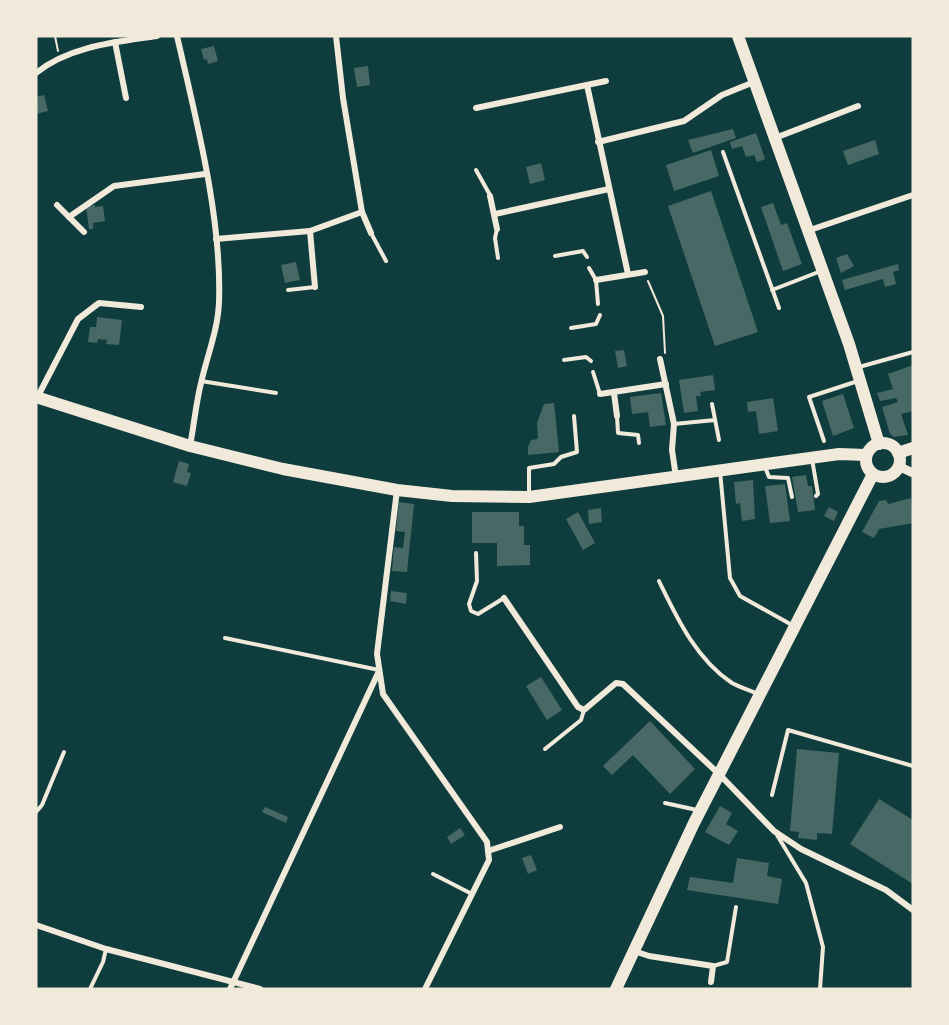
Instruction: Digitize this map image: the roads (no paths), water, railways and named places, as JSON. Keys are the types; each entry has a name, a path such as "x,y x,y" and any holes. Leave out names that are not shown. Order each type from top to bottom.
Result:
{"main road":[{"path":"738,36 857,368 879,444"},
{"path":"36,398 190,446 283,469 397,490 493,498 529,497 839,454 866,455 879,444 892,446 898,453 898,466 890,475 873,474 869,469 866,455"},
{"path":"898,453 913,447"},
{"path":"616,989 701,811 873,474"}],"street":[{"path":"36,73 59,57 115,42 157,36"},
{"path":"177,36 216,239 219,303 213,345 201,381 190,446"},
{"path":"336,36 362,212 371,232"},
{"path":"115,42 126,98"},
{"path":"476,108 606,81"},
{"path":"598,142 684,122 722,95 754,82"},
{"path":"587,85 628,274"},
{"path":"774,139 858,106"},
{"path":"69,217 114,186 205,174"},
{"path":"495,214 609,189"},
{"path":"807,231 913,195"},
{"path":"490,196 497,229"},
{"path":"57,205 84,232"},
{"path":"216,239 310,231 362,212"},
{"path":"310,231 315,287"},
{"path":"596,280 645,272"},
{"path":"36,398 78,319 99,303 141,307"},
{"path":"660,359 674,424 672,450 676,478"},
{"path":"600,394 666,384"},
{"path":"614,393 617,416"},
{"path":"898,466 913,472"},
{"path":"397,490 377,654 383,694 487,842 489,860 425,989"},
{"path":"504,598 571,698 584,710 616,683 623,684 720,775 774,831 801,849 886,890 913,910"},
{"path":"231,986 379,670"},
{"path":"488,851 560,826"},
{"path":"36,925 106,949 231,986 260,989"},
{"path":"634,951 649,956 714,966 711,982"}],"lane":[{"path":"723,152 778,308"},
{"path":"476,170 490,196"},
{"path":"497,229 495,238 498,258"},
{"path":"371,232 386,261"},
{"path":"555,255 583,251 587,257"},
{"path":"589,268 596,280 598,304"},
{"path":"772,290 821,271"},
{"path":"288,290 315,287"},
{"path":"571,328 596,324 600,315"},
{"path":"857,368 913,352"},
{"path":"564,360 586,357 591,361"},
{"path":"593,372 600,394"},
{"path":"201,381 276,393"},
{"path":"824,441 809,397 861,381"},
{"path":"712,404 719,440"},
{"path":"529,497 529,468 554,464 561,457 577,452 574,416"},
{"path":"617,416 618,433 638,435 639,443"},
{"path":"674,424 715,420"},
{"path":"812,459 817,476 818,494 816,496"},
{"path":"765,465 769,477 788,478 792,497"},
{"path":"720,471 730,578 740,596 794,626"},
{"path":"476,553 477,581 469,604 471,611 478,614 504,598"},
{"path":"659,580 680,625 704,657 732,683 760,695"},
{"path":"225,638 379,670"},
{"path":"545,749 581,720 584,710"},
{"path":"772,795 789,730 913,766"},
{"path":"36,812 42,805 64,752"},
{"path":"665,803 688,806 701,811"},
{"path":"774,831 806,883 823,947 820,989"},
{"path":"433,874 472,894"},
{"path":"714,966 727,962 736,908"},
{"path":"90,989 103,962 106,949"}]}
